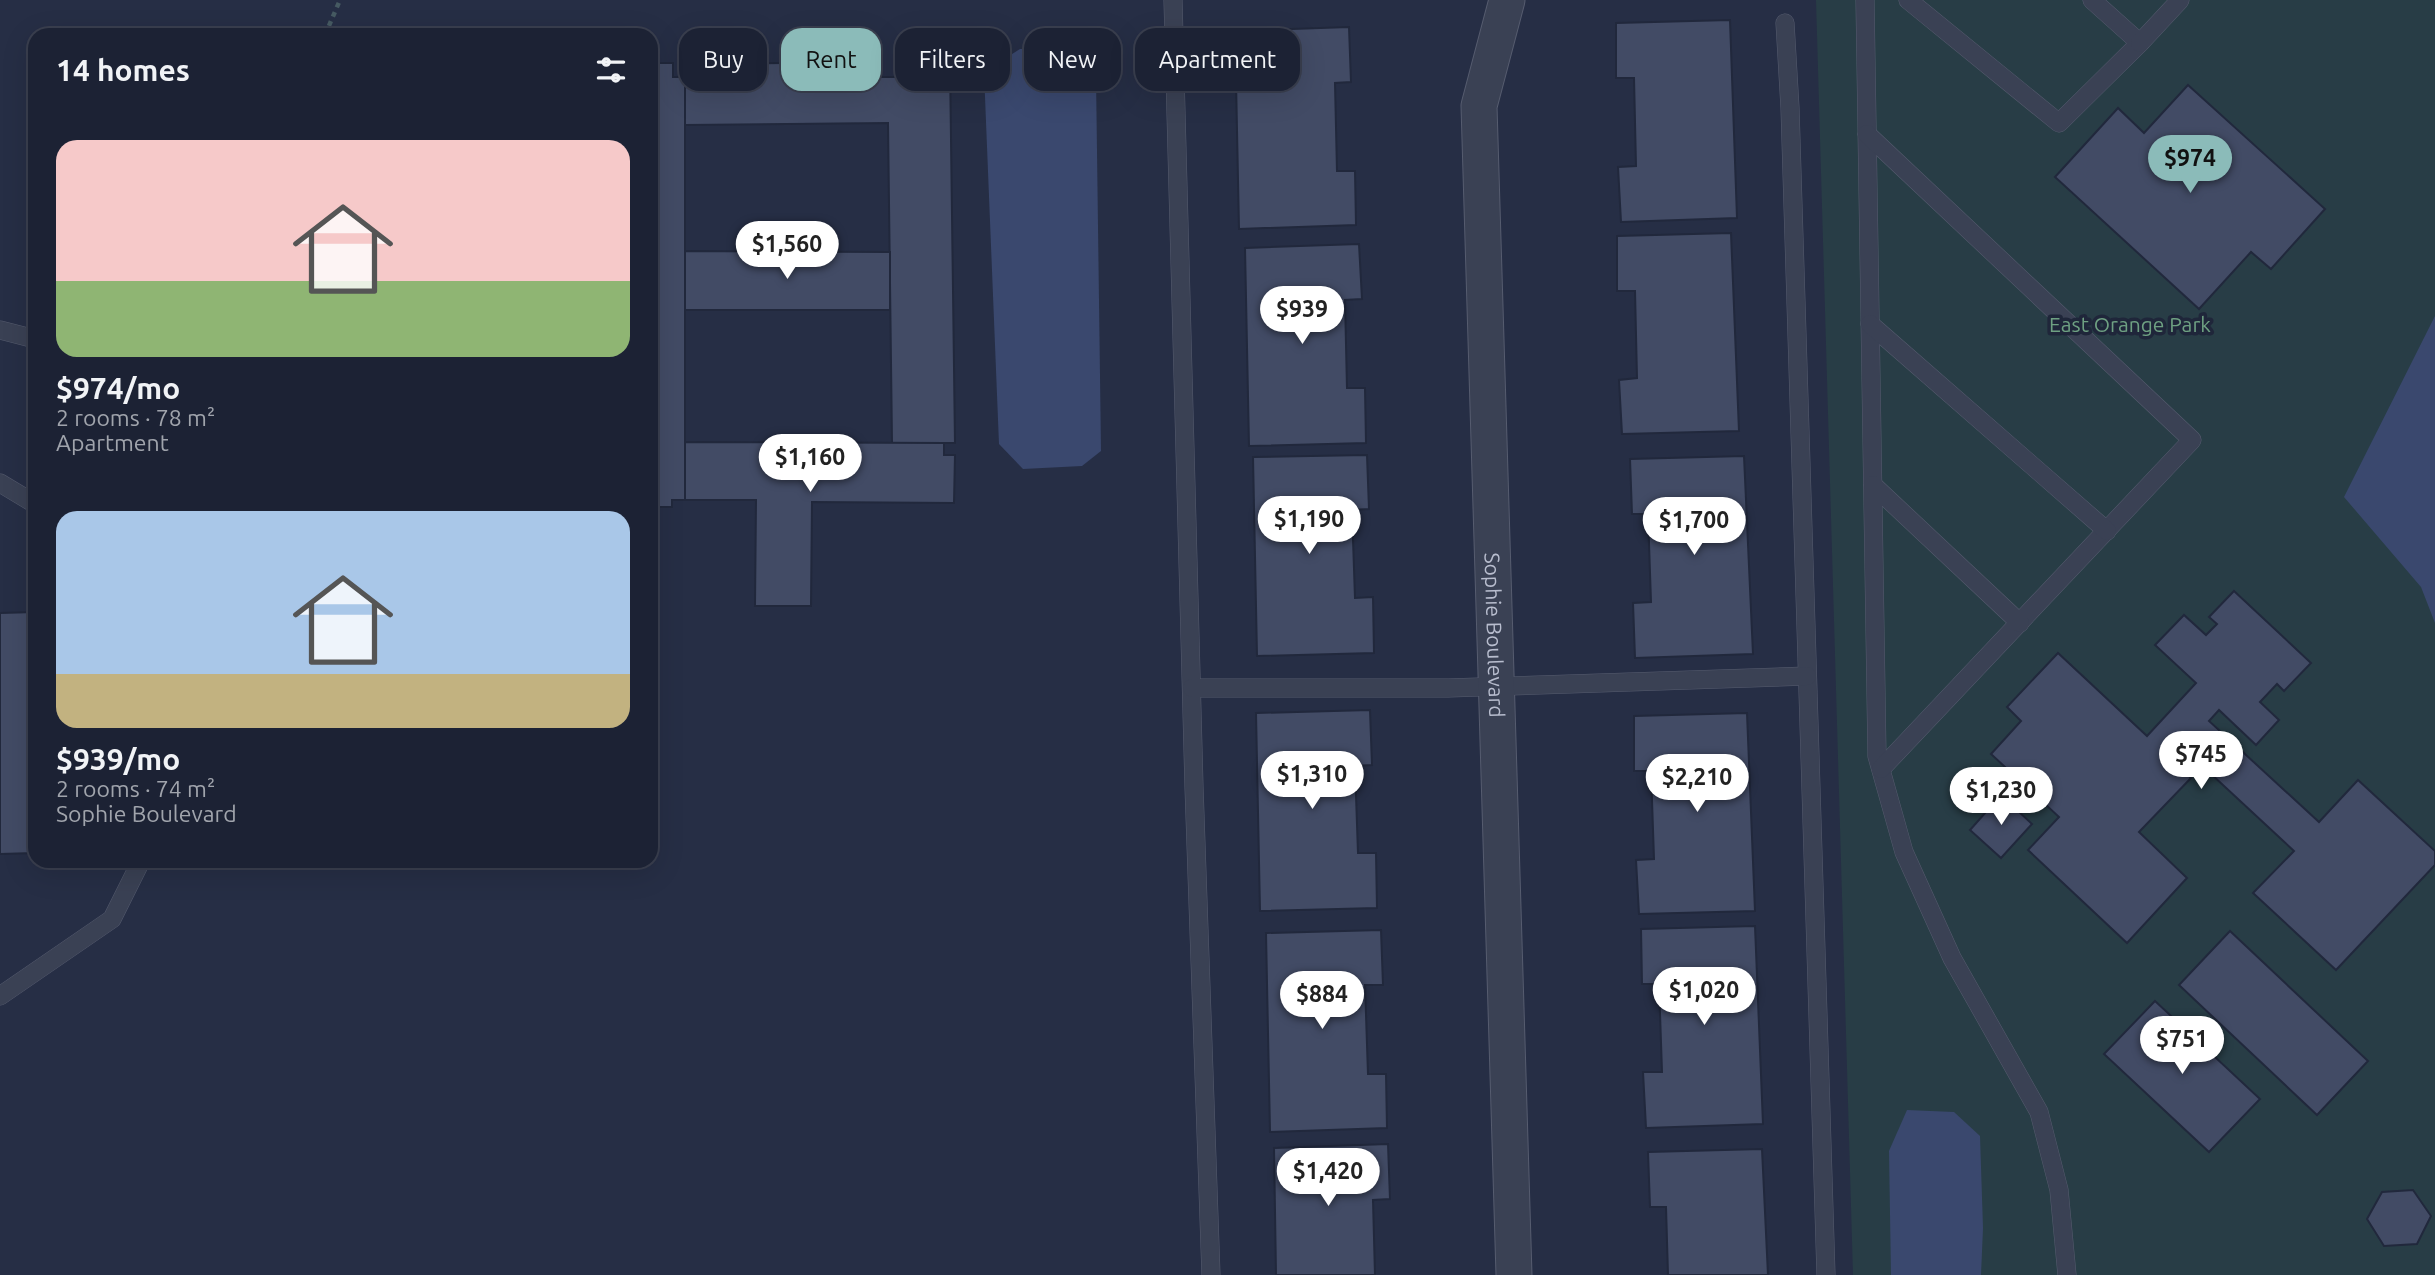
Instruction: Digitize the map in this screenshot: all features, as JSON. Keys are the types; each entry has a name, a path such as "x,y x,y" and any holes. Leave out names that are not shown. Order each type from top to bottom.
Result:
{"street":[{"name":"Sophie Boulevard","path":"1507,0 1479,106 1514,1275"}],"lane":[{"path":"1173,0 1211,1275"},
{"path":"1865,0 1877,756 1904,852 1952,958 2039,1112 2059,1190 2067,1275"},
{"path":"1908,0 2059,123 2180,0"},
{"path":"2092,0 2140,43"},
{"path":"1785,23 1790,108 1826,1275"},
{"path":"1867,134 2192,440 1881,769"},
{"path":"1870,324 2107,531"},
{"path":"0,330 28,337"},
{"path":"0,483 28,500"},
{"path":"1873,485 2020,623"},
{"path":"1192,688 1448,688 1807,677"},
{"path":"0,996 112,919 138,868"}],"path":[{"path":"328,28 340,0"}],"green space":[{"name":"East Orange Park","path":"1816,0 2435,0 2435,1275 1853,1275"}],"water":[{"path":"1024,49 1024,91 1096,91 1101,451 1082,466 1023,469 999,444 985,91 1010,91 1010,55"},
{"path":"2435,316 2435,623 2421,587 2344,497"},
{"path":"1907,1110 1954,1112 1980,1136 1983,1228 1981,1275 1891,1275 1889,1151"}],"building":[{"path":"1730,20 1737,218 1621,222 1618,167 1636,166 1634,78 1616,78 1616,23"},
{"path":"1349,27 1351,82 1335,83 1337,171 1355,171 1356,225 1239,229 1236,91 1300,91 1300,29"},
{"path":"658,63 673,63 673,77 679,77 679,91 685,91 685,500 672,500 672,507 658,507"},
{"path":"767,63 781,63 781,91 881,91 881,77 895,77 895,91 950,91 955,443 892,443 888,123 685,125 685,91 767,91"},
{"path":"2188,85 2325,209 2271,269 2251,252 2199,309 2055,177 2118,108 2144,133"},
{"path":"1731,233 1739,431 1622,434 1619,380 1637,378 1635,291 1617,291 1617,236"},
{"path":"1359,244 1362,299 1345,300 1347,388 1365,388 1366,443 1249,446 1245,248"},
{"path":"685,251 890,252 890,310 685,310"},
{"path":"685,442 944,443 944,455 955,455 954,503 812,502 811,606 755,606 756,500 685,500"},
{"path":"1367,455 1369,509 1352,510 1355,598 1373,597 1374,653 1257,656 1253,457"},
{"path":"1744,456 1753,654 1635,658 1633,603 1651,602 1648,514 1632,514 1630,459"},
{"path":"2234,591 2311,663 2284,691 2277,684 2260,702 2279,720 2256,745 2219,710 2209,721 2319,822 2358,780 2435,851 2435,865 2336,970 2253,893 2294,851 2182,747 2170,759 2191,778 2139,832 2187,878 2127,943 2028,850 2059,817 1991,754 2021,721 2007,707 2058,653 2147,736 2196,683 2155,645 2184,615 2206,635 2217,624 2209,617"},
{"path":"28,612 28,853 0,854 0,613"},
{"path":"1370,710 1372,765 1355,766 1358,853 1376,853 1377,908 1260,911 1256,713"},
{"path":"1747,713 1755,911 1639,914 1636,860 1654,859 1651,771 1634,771 1634,716"},
{"path":"2001,795 2032,824 2001,858 1970,830"},
{"path":"1755,926 1763,1124 1646,1128 1643,1072 1662,1072 1659,984 1642,984 1641,929"},
{"path":"1381,930 1383,985 1365,985 1368,1074 1386,1074 1387,1128 1270,1132 1266,933"},
{"path":"2230,931 2368,1061 2317,1115 2179,985"},
{"path":"2155,1001 2260,1099 2209,1152 2104,1054"},
{"path":"1388,1144 1390,1199 1373,1200 1375,1275 1276,1275 1274,1148"},
{"path":"1762,1149 1768,1275 1668,1275 1666,1207 1650,1207 1648,1152"},
{"path":"2413,1190 2431,1216 2417,1244 2384,1246 2367,1219 2382,1192"}]}
